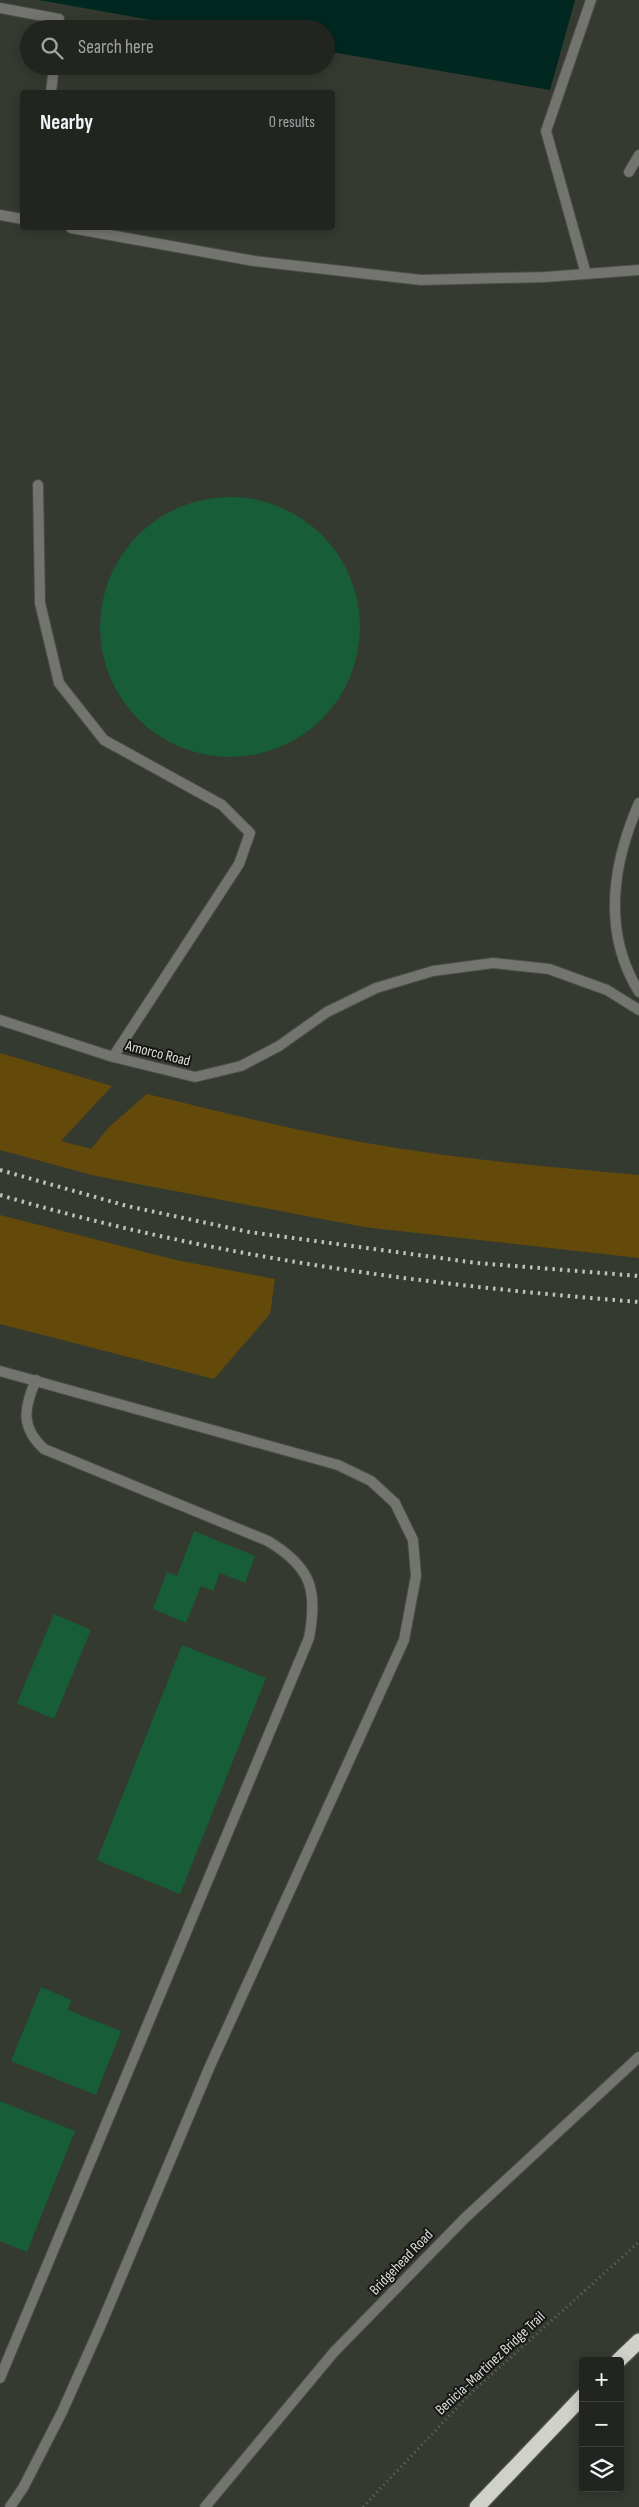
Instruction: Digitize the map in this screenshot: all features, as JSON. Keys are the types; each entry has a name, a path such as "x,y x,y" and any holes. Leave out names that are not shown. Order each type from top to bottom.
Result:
{"highway":[{"path":"622,2357 639,2341"},
{"path":"477,2507 579,2400"}],"street":[{"path":"586,274 546,131 591,0"},
{"path":"0,8 59,20"},
{"path":"51,90 53,75"},
{"path":"629,172 639,155"},
{"path":"0,215 20,219"},
{"path":"82,230 254,262 421,280 586,274 639,270"},
{"path":"38,484 40,603 59,683 104,740 222,805 250,833 239,864 113,1057"},
{"path":"639,803 627,830 614,882 616,930 630,977 639,992"},
{"name":"Amorco Road","path":"0,1020 113,1057 195,1077 241,1066 279,1046 327,1012 376,988 433,971 493,963 548,969 607,990 639,1010"},
{"path":"0,1371 338,1465 371,1481 395,1503 413,1540 416,1576 404,1640 210,2066 70,2395 23,2488 10,2507"},
{"path":"0,2378 309,1638 314,1614 312,1591 305,1572 290,1554 268,1542 44,1449 33,1440 25,1410 36,1380"},
{"name":"Bridgehead Road","path":"205,2507 334,2352 465,2218 639,2057"}],"path":[{"name":"Benicia-Martinez Bridge Trail","path":"363,2507 470,2394 639,2242"}],"shaded area":[{"path":"0,0 639,0 639,2507 0,2507"},
{"path":"0,1053 112,1086 61,1141 91,1149 109,1127 147,1094 240,1117 373,1144 486,1160 639,1175 639,1258 364,1227 96,1176 0,1150"},
{"path":"0,1215 176,1260 275,1279 270,1314 214,1379 0,1324"}],"water":[{"path":"39,0 575,0 550,90 335,53 335,20 151,20"}],"building":[{"path":"217,497 243,497 268,502 291,512 313,526 331,544 345,566 355,589 360,614 360,640 355,665 345,688 331,710 313,728 291,742 268,752 243,757 217,757 192,752 169,742 147,728 129,710 115,688 105,665 100,640 100,614 105,589 115,566 129,544 147,526 169,512 192,502"},
{"path":"194,1531 255,1556 245,1583 220,1573 213,1591 201,1586 186,1623 153,1609 167,1572 177,1576"},
{"path":"54,1614 91,1630 54,1719 17,1703"},
{"path":"182,1645 266,1678 180,1894 97,1860"},
{"path":"41,1987 71,2000 68,2010 121,2031 96,2095 11,2061"},
{"path":"0,2101 75,2131 27,2252 0,2241"}],"railway":[{"path":"0,1170 127,1206 249,1232 477,1263 639,1276"},
{"path":"0,1195 79,1217 237,1252 397,1277 477,1287 639,1302"}]}
